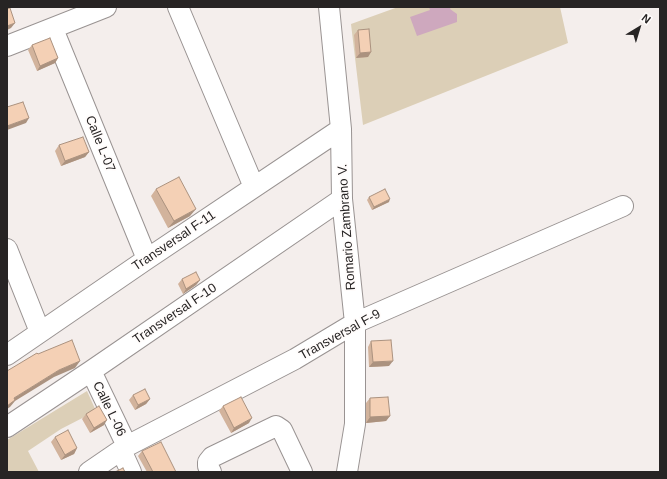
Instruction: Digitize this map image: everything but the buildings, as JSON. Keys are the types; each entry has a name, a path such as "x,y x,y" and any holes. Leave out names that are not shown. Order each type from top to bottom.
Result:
{"street":[{"path":"7,46 106,7"},
{"path":"178,7 254,187"},
{"name":"Romario Zambrano V.","path":"329,7 341,129 342,199 355,323 355,424 347,472"},
{"name":"Calle L-07","path":"53,29 147,259"},
{"name":"Transversal F-11","path":"7,354 341,129"},
{"name":"Transversal F-10","path":"7,426 91,372 342,199"},
{"name":"Transversal F-9","path":"89,472 124,448 295,359 355,323 623,206"},
{"path":"7,249 40,332"},
{"name":"Calle L-06","path":"91,372 124,448 131,472"},
{"path":"211,472 208,462 212,457 276,426 282,430 302,472"}],"shaded area":[{"path":"398,7 560,7 568,43 363,125 351,24"},
{"path":"429,7 451,7 450,9 457,14 457,22 417,36 410,17 430,10"},
{"path":"87,391 96,411 61,429 28,451 39,472 7,472 7,440"}]}
